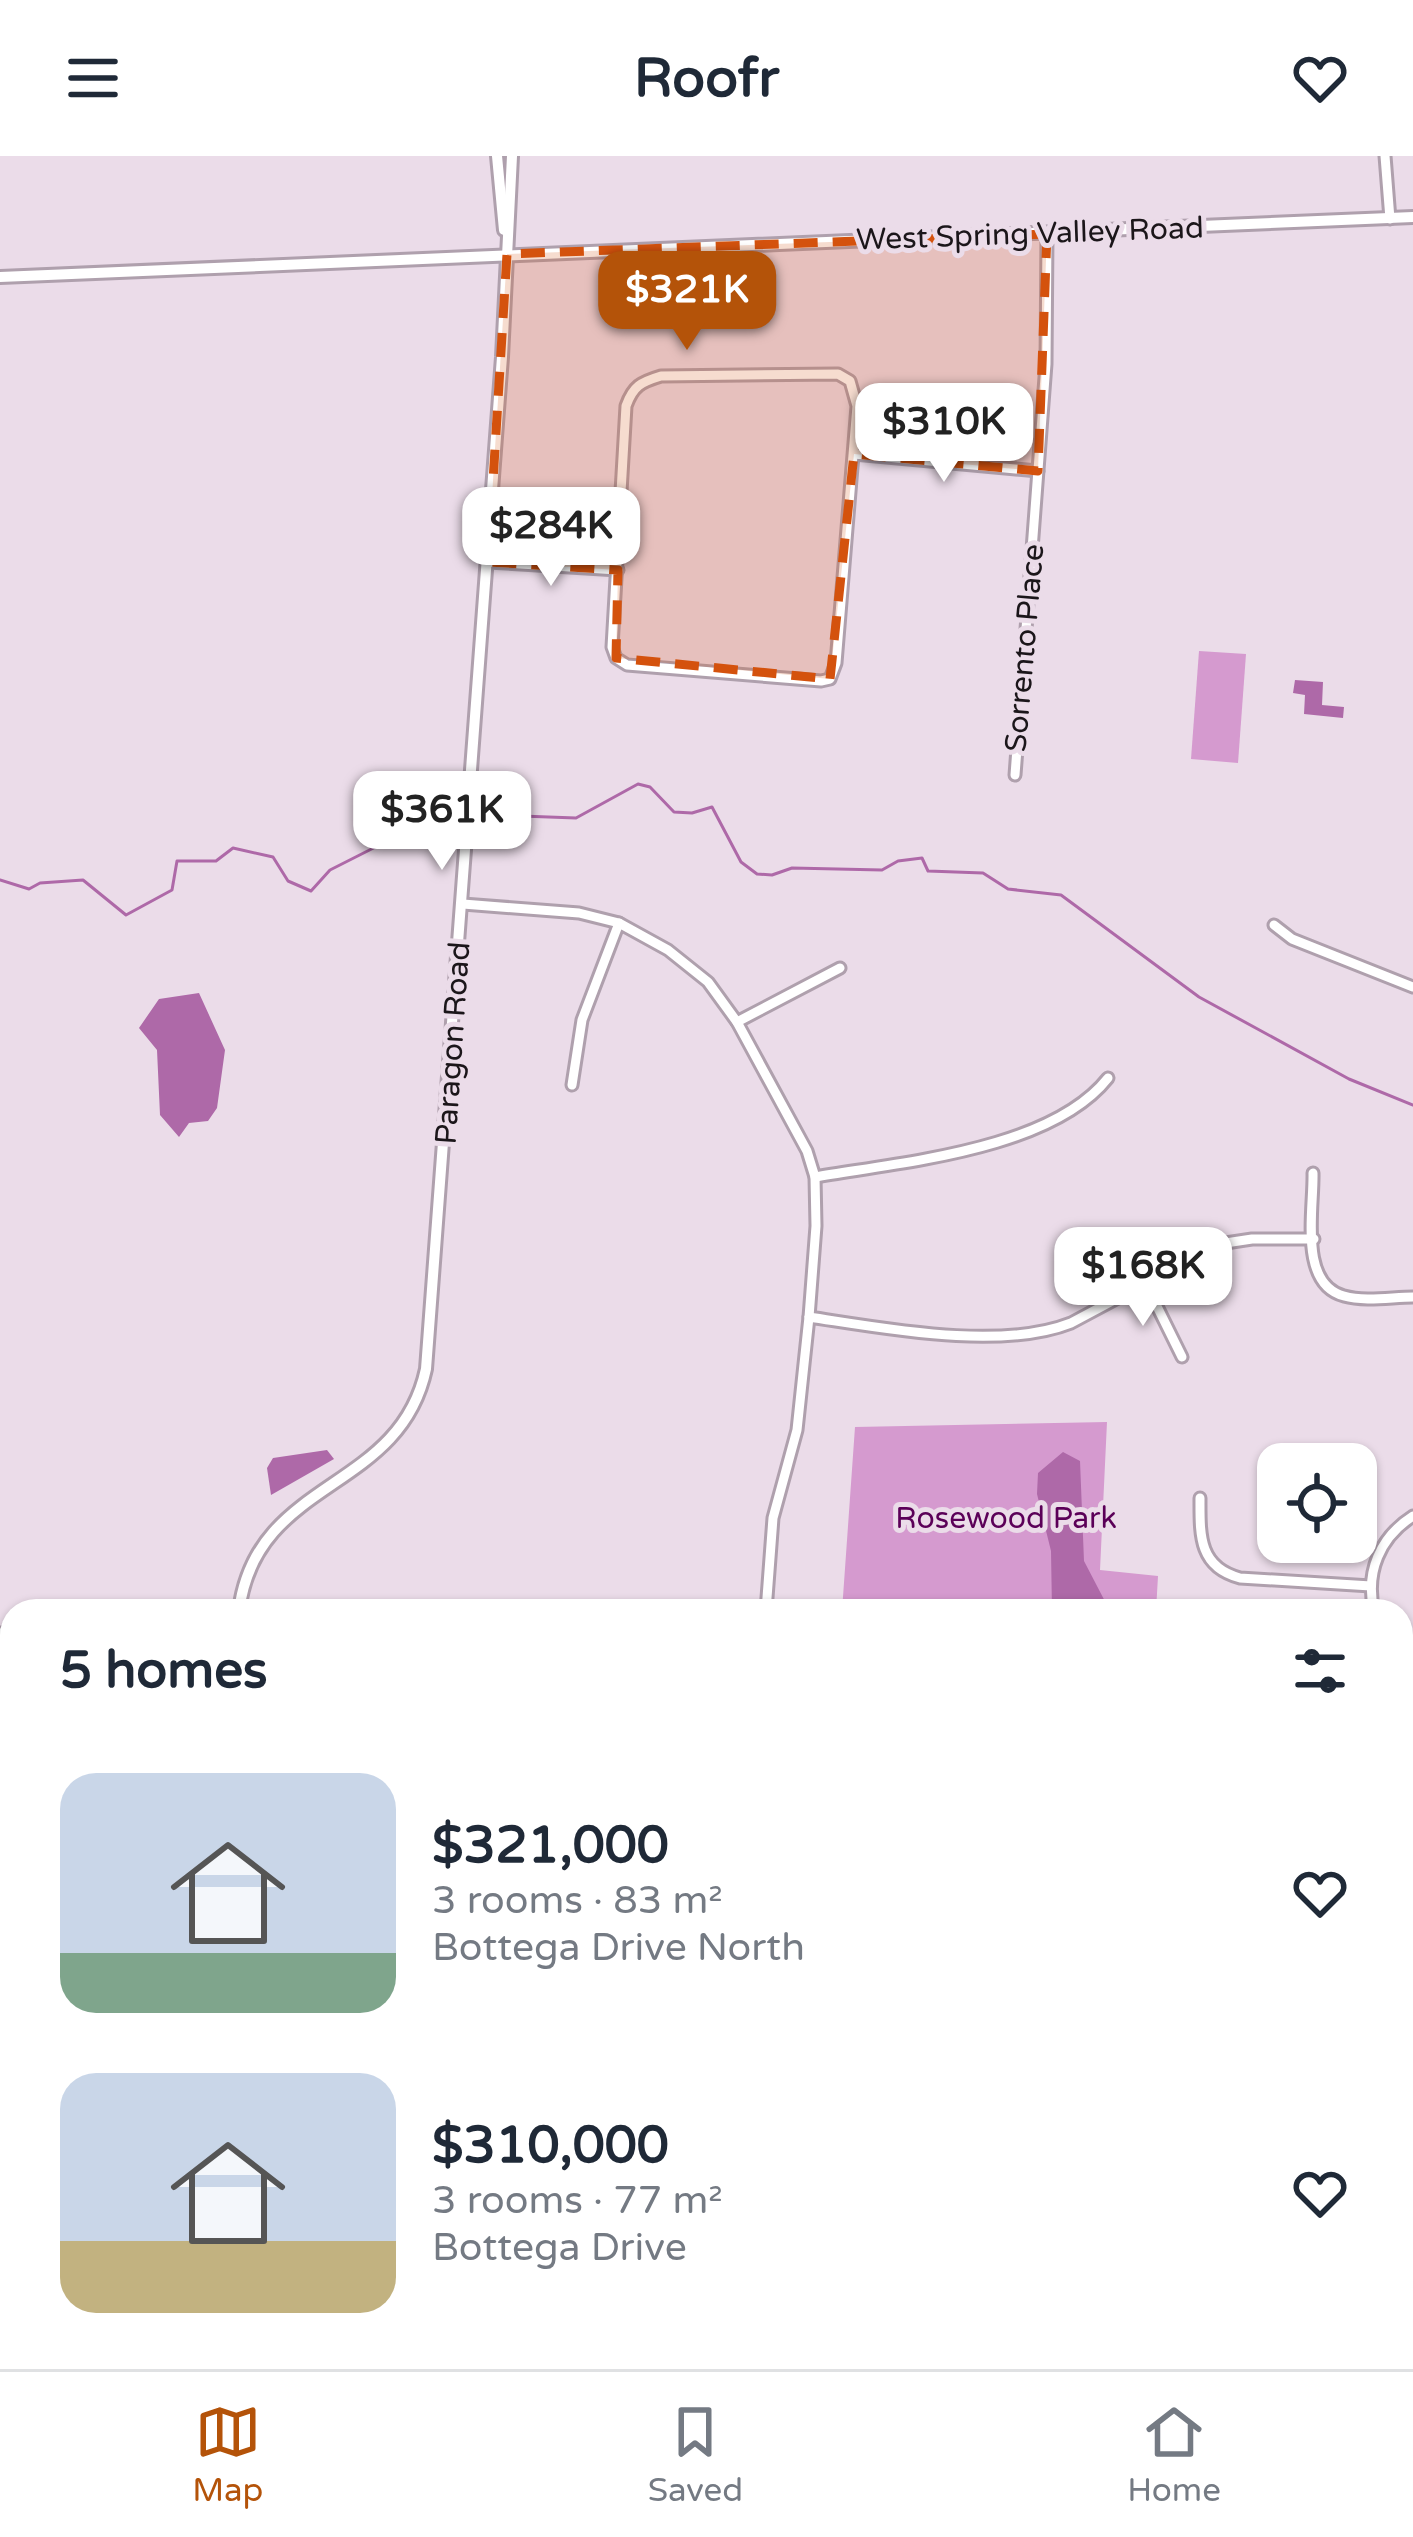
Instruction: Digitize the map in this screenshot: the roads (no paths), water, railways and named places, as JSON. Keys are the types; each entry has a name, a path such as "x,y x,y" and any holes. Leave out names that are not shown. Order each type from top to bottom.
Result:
{"street":[{"name":"Paragon Road","path":"497,156 507,254"},
{"name":"Paragon Road","path":"240,1599 246,1571 270,1531 297,1505 351,1473 391,1439 411,1414 423,1385 437,1256 488,562 512,156"},
{"path":"1385,156 1390,219"},
{"name":"West Spring Valley Road","path":"0,277 1413,218"},
{"name":"Sorrento Place","path":"1015,775 1047,342 1047,234"},
{"path":"838,374 850,381 855,391 854,454 836,663 830,679 627,665 616,658 612,647 618,571 626,406 640,382 661,376 838,374"},
{"path":"854,454 1038,471"},
{"path":"488,562 618,571"},
{"path":"463,904 579,913 619,923 668,950 708,982 737,1022 796,1128 815,1177 816,1226 797,1430 773,1517 767,1599"},
{"path":"572,1085 582,1020 619,923"},
{"path":"1274,925 1292,939 1413,987"},
{"path":"737,1022 840,968"},
{"path":"815,1177 949,1153 1017,1135 1093,1097 1108,1078"},
{"path":"1313,1173 1316,1270 1330,1290 1348,1298 1413,1297"},
{"path":"809,1317 929,1334 1033,1333 1070,1323 1219,1244 1314,1239"},
{"path":"1145,1282 1182,1357"},
{"path":"1199,1498 1203,1549 1221,1571 1240,1578 1371,1586"},
{"path":"1373,1599 1371,1586 1382,1547 1413,1516"}],"waterway":[{"path":"0,880 29,889 40,883 83,880 126,915 172,890 177,861 216,861 233,848 273,857 288,881 311,891 330,870 411,829 496,826 521,816 576,818 638,784 650,787 674,812 712,807 741,862 757,874 792,868 882,870 898,861 922,858 928,871 983,873 1008,889 1061,895 1199,997 1349,1079 1413,1105"}],"park label":[{"name":"Rosewood Park","path":"1006,1518"}]}
